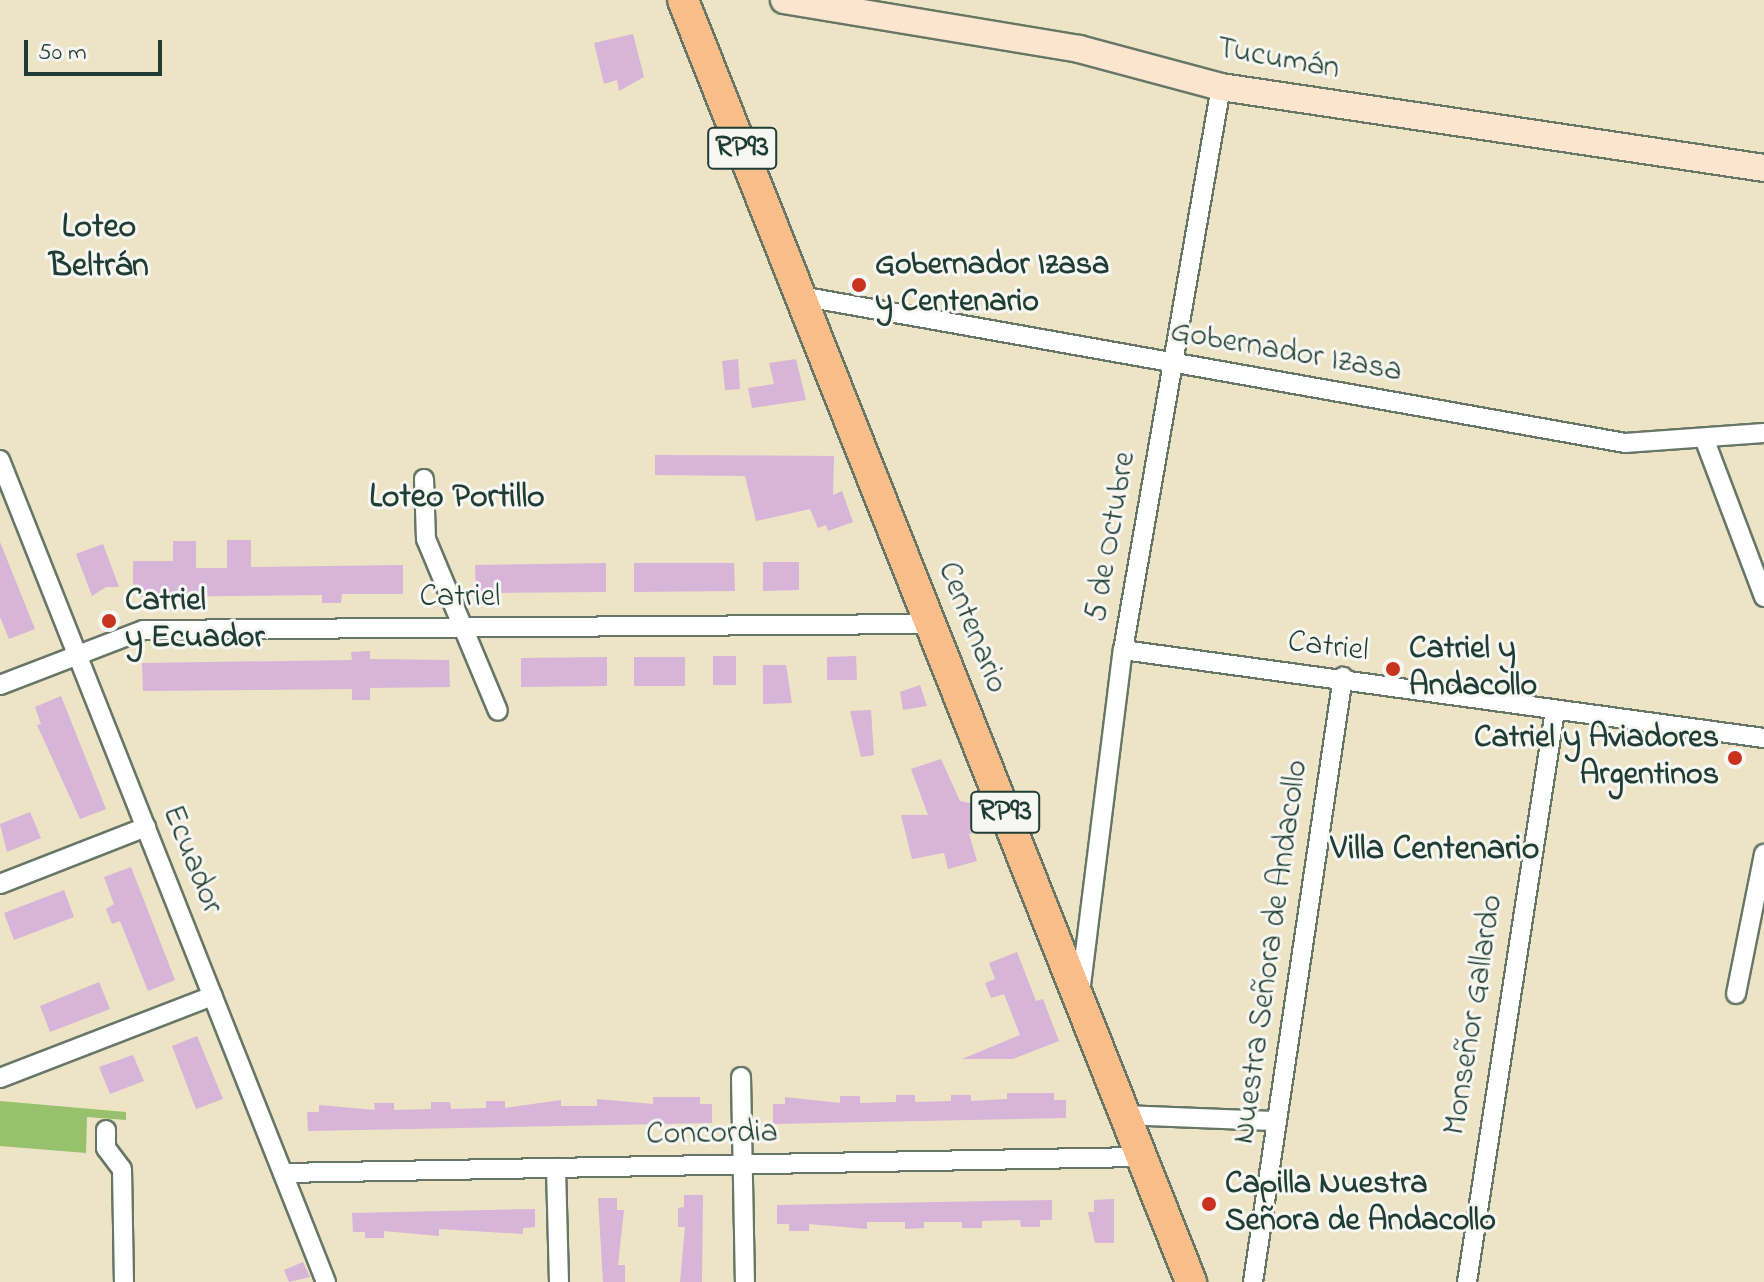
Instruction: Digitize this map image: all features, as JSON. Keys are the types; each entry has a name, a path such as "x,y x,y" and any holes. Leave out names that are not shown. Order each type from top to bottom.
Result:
{"main road":[{"name":"Centenario","path":"683,0 1191,1282"},
{"name":"Tucumán","path":"784,0 1079,49 1221,87 1764,168"}],"street":[{"name":"5 de Octubre","path":"1079,1000 1123,650 1221,87"},
{"name":"Gobernador Izasa","path":"800,296 1625,443 1764,433"},
{"path":"1704,438 1764,597"},
{"name":"Ecuador","path":"1,464 326,1282"},
{"path":"424,479 426,539 498,711"},
{"name":"Catriel","path":"0,685 143,630 930,624"},
{"name":"Catriel","path":"1123,650 1343,677 1764,738"},
{"name":"Nuestra Señora de Andacollo","path":"1253,1282 1343,677"},
{"name":"Monseñor Gallardo","path":"1467,1282 1555,710"},
{"path":"0,884 146,827"},
{"path":"1736,994 1764,854"},
{"path":"0,1078 213,996"},
{"path":"741,1077 745,1282"},
{"path":"1125,1115 1277,1121"},
{"path":"106,1130 106,1148 122,1169 124,1282"},
{"name":"Concordia","path":"283,1173 1142,1157"},
{"path":"556,1168 559,1282"}],"green space":[{"path":"0,1101 126,1112 126,1120 87,1117 86,1153 0,1146"}],"building":[{"path":"633,34 644,77 619,91 617,80 604,84 594,43"},
{"path":"738,359 740,389 725,390 722,361"},
{"path":"796,359 806,400 752,408 748,388 774,384 769,363"},
{"path":"655,455 834,456 833,495 842,491 853,522 828,531 826,525 818,528 810,509 756,521 745,476 655,475"},
{"path":"227,540 251,540 251,567 403,565 403,594 342,594 341,603 322,603 322,595 140,597 140,587 133,587 133,561 173,561 173,541 196,541 196,568 227,568"},
{"path":"0,542 35,629 9,639 0,617"},
{"path":"103,544 119,587 106,587 92,596 76,554"},
{"path":"763,562 799,562 799,590 763,591"},
{"path":"606,563 606,592 476,593 475,565"},
{"path":"634,563 734,563 735,591 634,592"},
{"path":"370,651 370,659 449,660 450,687 370,688 370,700 352,700 352,689 143,691 142,663 352,660 351,652"},
{"path":"713,656 736,656 736,685 713,685"},
{"path":"856,656 857,680 827,680 827,657"},
{"path":"607,657 607,686 521,687 521,658"},
{"path":"634,657 685,657 685,686 634,686"},
{"path":"763,665 786,665 792,703 763,704"},
{"path":"920,685 927,706 903,710 900,692"},
{"path":"61,696 106,809 80,819 37,725 41,724 35,707"},
{"path":"871,710 874,755 861,757 850,711"},
{"path":"941,759 960,801 975,804 985,829 969,834 977,861 948,869 944,853 912,859 901,815 928,815 911,769"},
{"path":"30,812 41,838 7,852 0,824"},
{"path":"131,867 175,980 148,991 120,921 112,924 106,909 114,904 104,877"},
{"path":"64,890 74,917 14,940 4,913"},
{"path":"1017,952 1036,1001 1043,999 1059,1041 1013,1059 962,1059 1020,1035 1004,994 991,998 985,983 995,979 989,963"},
{"path":"99,982 110,1009 50,1032 40,1006"},
{"path":"197,1036 223,1099 196,1109 172,1046"},
{"path":"133,1055 144,1081 110,1094 99,1067"},
{"path":"1007,1093 1054,1093 1054,1100 1066,1100 1066,1118 773,1124 773,1104 785,1104 785,1097 840,1103 840,1096 860,1096 860,1103 896,1102 896,1095 915,1095 915,1102 951,1101 951,1095 971,1095 971,1101 1007,1099"},
{"path":"653,1097 700,1097 700,1104 712,1104 712,1123 308,1131 307,1112 319,1112 319,1105 375,1110 374,1103 394,1103 394,1110 431,1109 431,1102 450,1102 451,1109 486,1108 486,1101 505,1101 505,1108 561,1100 561,1106 597,1106 597,1099 653,1104"},
{"path":"684,1195 703,1195 702,1282 680,1282 685,1227 678,1227 678,1208 684,1207"},
{"path":"598,1198 617,1198 617,1210 624,1210 618,1265 625,1265 625,1282 603,1282"},
{"path":"1114,1199 1114,1243 1095,1243 1088,1212 1094,1212 1094,1200"},
{"path":"1052,1200 1052,1220 1040,1220 1040,1227 1021,1227 1020,1220 982,1221 982,1228 962,1228 962,1222 924,1222 924,1228 905,1229 905,1222 867,1222 867,1229 809,1224 809,1231 789,1231 789,1224 777,1224 777,1205"},
{"path":"535,1209 535,1227 523,1228 523,1234 439,1229 439,1236 384,1231 384,1238 365,1238 365,1232 353,1232 352,1213"},
{"path":"303,1262 310,1277 289,1282 284,1270"}],"place":[{"name":"Gobernador Izasa y Centenario","path":"859,285"},
{"name":"Catriel y Ecuador","path":"109,621"},
{"name":"Catriel y Andacollo","path":"1393,669"},
{"name":"Catriel y Aviadores Argentinos","path":"1735,758"},
{"name":"Capilla Nuestra Señora de Andacollo","path":"1209,1204"}],"district":[{"name":"Loteo Beltrán","path":"99,248"},
{"name":"Loteo Portillo","path":"457,499"},
{"name":"Villa Centenario","path":"1435,851"}]}
